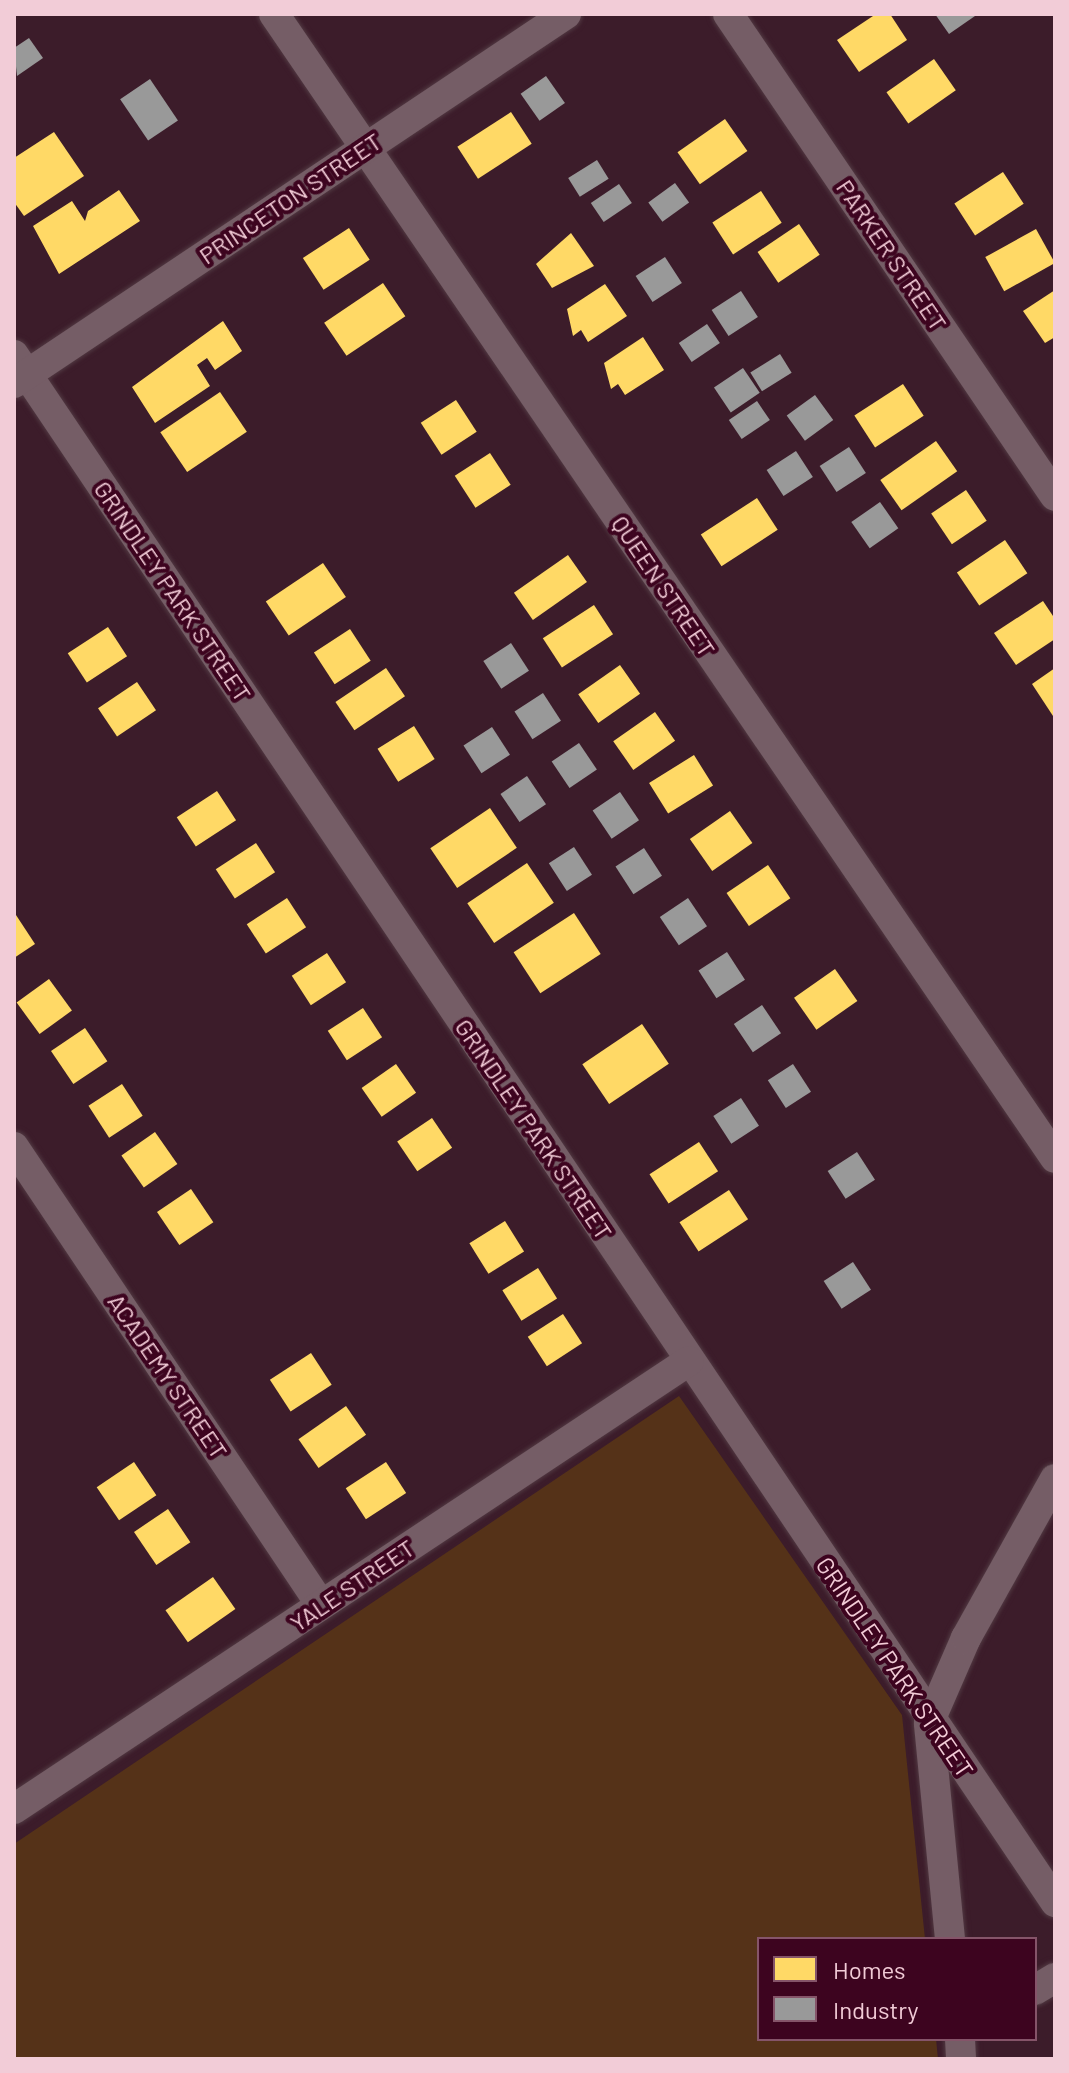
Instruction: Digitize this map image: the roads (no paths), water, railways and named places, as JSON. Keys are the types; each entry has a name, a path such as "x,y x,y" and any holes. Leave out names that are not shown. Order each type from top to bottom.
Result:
{"street":[{"name":"QUEEN STREET","path":"274,14 1055,1158"},
{"name":"PRINCETON STREET","path":"18,371 566,14"},
{"name":"PARKER STREET","path":"728,14 1055,496"},
{"name":"GRINDLEY PARK STREET","path":"18,371 689,1361 929,1723 1055,1902"},
{"name":"ACADEMY STREET","path":"14,1147 321,1605"},
{"name":"YALE STREET","path":"14,1809 689,1361"},
{"path":"950,1937 929,1723 966,1638 1055,1479"},
{"path":"1037,1989 1055,1978"}]}
